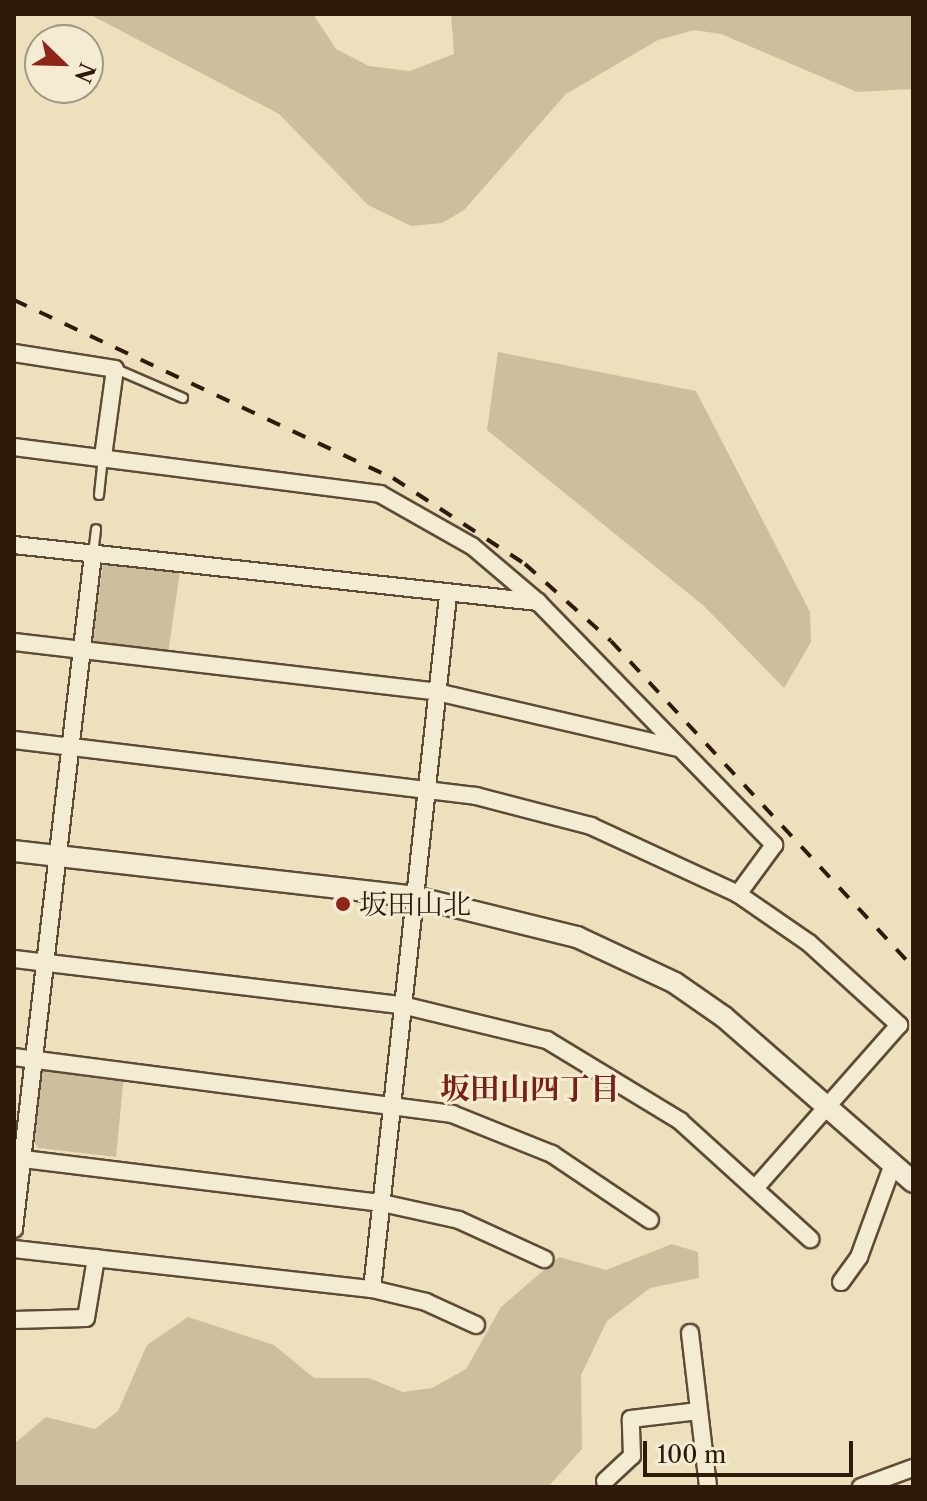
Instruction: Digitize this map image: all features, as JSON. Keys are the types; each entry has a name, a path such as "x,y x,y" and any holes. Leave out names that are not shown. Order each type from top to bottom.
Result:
{"street":[{"path":"14,353 115,369 103,457"},
{"path":"14,447 380,494 472,546 538,602 774,845 738,894"},
{"path":"14,545 448,596 538,602"},
{"path":"14,1229 18,1158 35,1060 93,554"},
{"path":"372,1289 448,596"},
{"path":"14,642 437,692 679,749"},
{"path":"14,740 426,787 591,826 738,894 809,943 899,1025 829,1108 756,1187"},
{"path":"14,851 415,897 534,922 623,956 724,1017 913,1182"},
{"path":"14,959 402,1005 504,1025 592,1062 680,1121 810,1239"},
{"path":"14,1057 452,1114 528,1143 650,1220"},
{"path":"18,1158 382,1203 459,1220 544,1259"},
{"path":"841,1282 859,1257 893,1164"},
{"path":"14,1249 372,1289 426,1302 476,1325"},
{"path":"14,1320 86,1318 96,1258"},
{"path":"690,1333 708,1487"},
{"path":"605,1481 632,1456 631,1419 699,1411"},
{"path":"861,1487 913,1468"}],"lane":[{"path":"115,369 183,398"},
{"path":"99,495 103,457"},
{"path":"93,554 96,529"}],"shaded area":[{"path":"89,14 313,14 336,49 369,66 410,71 454,54 451,14 913,14 913,89 857,92 721,34 694,30 658,40 566,94 464,210 442,223 411,226 368,205 279,114"},
{"path":"498,352 696,391 810,612 811,642 784,688 704,606 487,430"},
{"path":"103,563 180,571 168,654 93,641"},
{"path":"50,1065 124,1074 116,1157 38,1148 32,1138 39,1073"},
{"path":"672,1244 698,1252 699,1278 650,1288 607,1321 581,1375 582,1449 548,1487 14,1487 14,1444 46,1417 95,1429 118,1411 147,1345 188,1317 274,1345 314,1378 369,1378 403,1392 432,1388 466,1369 501,1307 559,1257 606,1270"}],"railway":[{"path":"14,300 393,478 525,564 611,641 913,967"}],"place":[{"name":"坂田山北","path":"343,904"}],"district":[{"name":"坂田山四丁目","path":"530,1089"}]}
